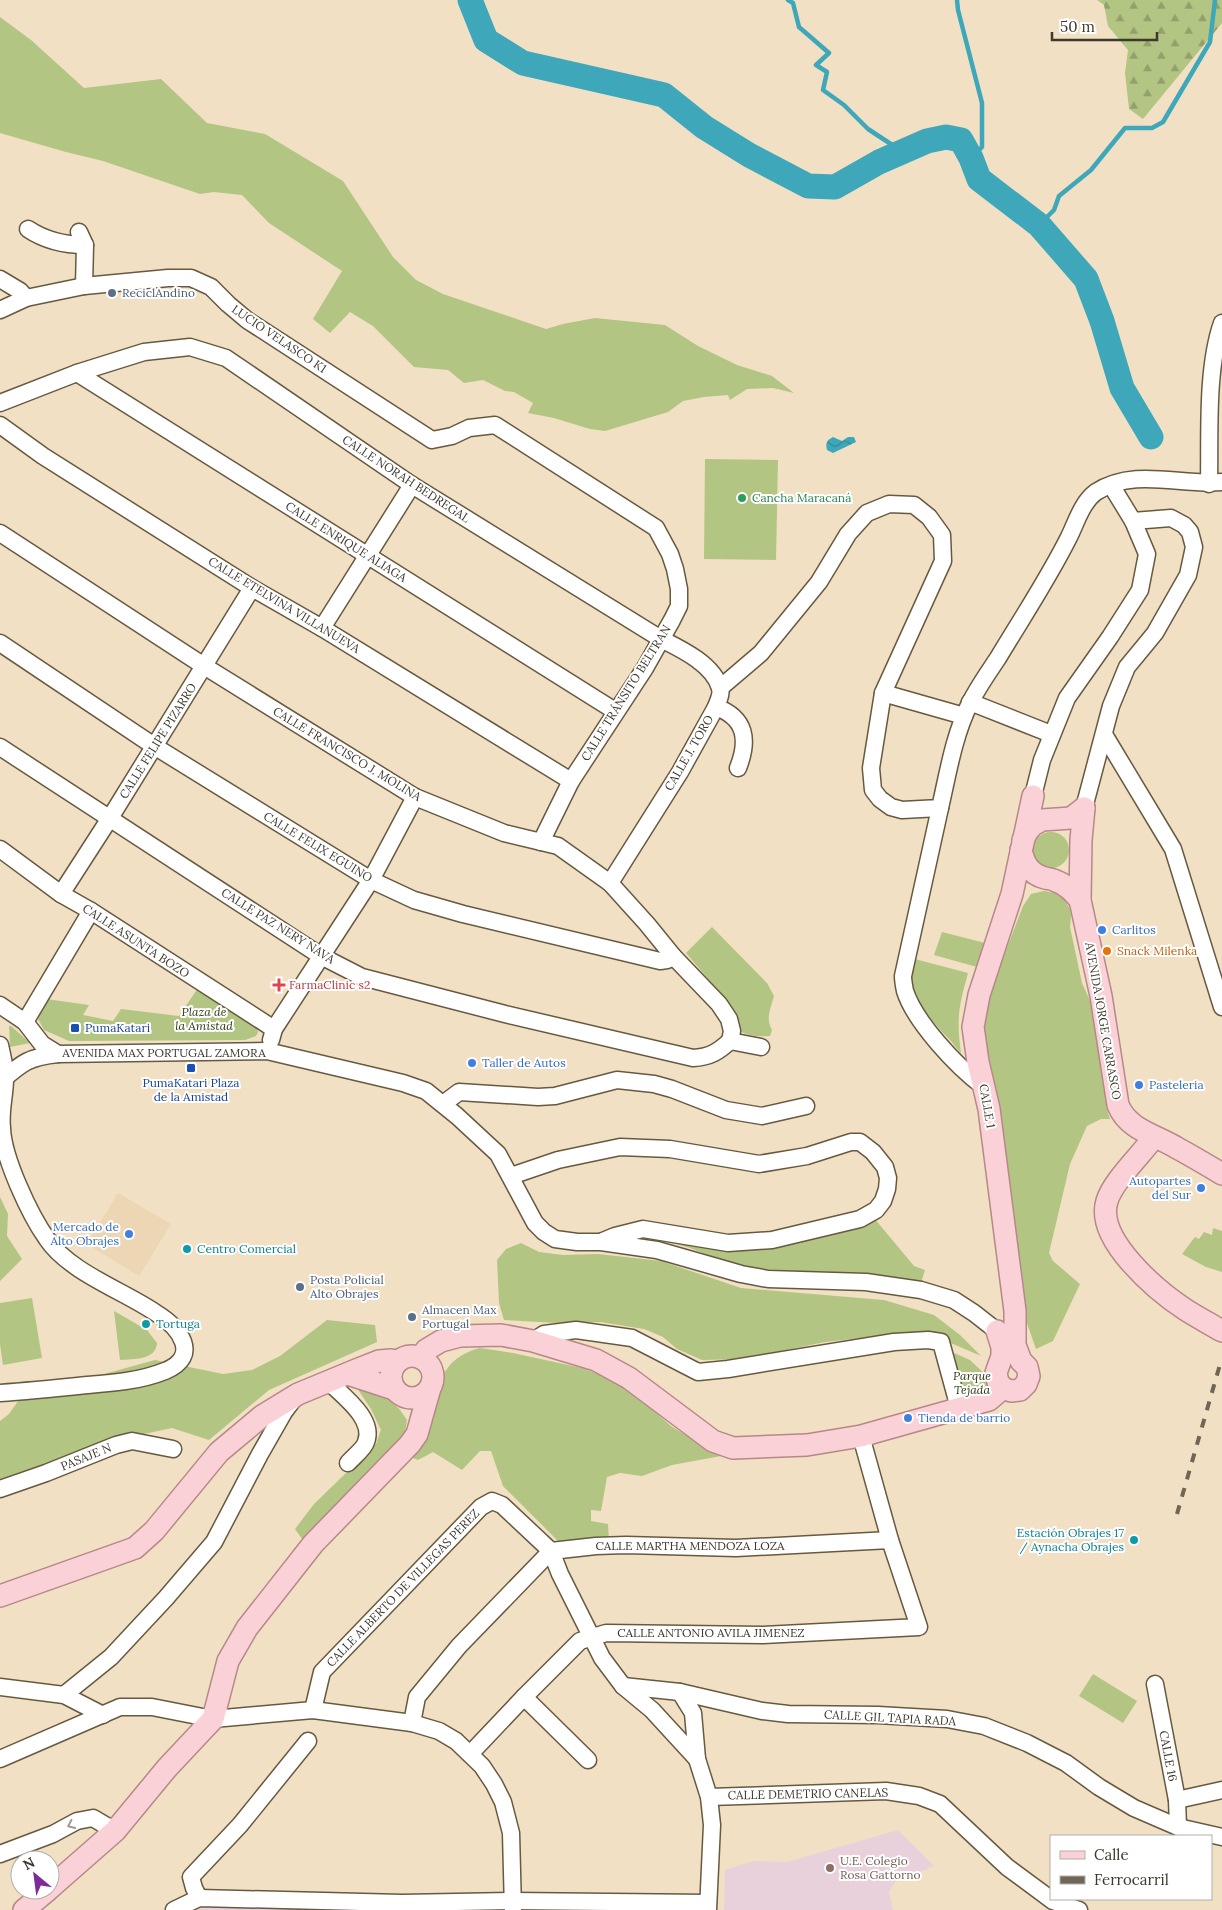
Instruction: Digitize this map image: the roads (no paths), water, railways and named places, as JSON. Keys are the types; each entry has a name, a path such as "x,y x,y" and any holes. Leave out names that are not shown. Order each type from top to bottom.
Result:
{"main road":[{"path":"1012,894 1022,886 1034,881 1051,880 1065,876 1075,869 1081,850 1077,831 1070,824 1040,810 1033,796"},
{"name":"CALLE 1","path":"1009,1322 989,1110 974,1039 974,1016 1012,894 1033,796"},
{"path":"1080,900 1069,888 1037,876 1029,869 1024,860 1022,845 1027,832 1033,825 1042,820 1076,816 1084,808"},
{"name":"AVENIDA JORGE CARRASCO","path":"1084,808 1080,900 1101,996 1118,1105 1122,1116 1154,1137 1175,1146 1222,1174"},
{"path":"1154,1137 1117,1183 1106,1202 1106,1224 1115,1244 1138,1270 1185,1310 1222,1331"},
{"path":"1009,1322 1014,1345 1021,1361 1027,1367 1029,1376 1026,1384 1020,1390 1011,1391 1003,1388 998,1382 996,1373 1009,1322"},
{"path":"348,1374 399,1393 419,1397 425,1394 428,1373 426,1350 441,1341 460,1336 501,1335 533,1341 596,1360 629,1378 713,1442 733,1448 807,1444 861,1436 989,1400 1003,1388"},
{"path":"410,1444 410,1411 391,1375 397,1362 408,1356 428,1373"},
{"path":"999,1366 1006,1360 1014,1359 1021,1361"},
{"path":"0,1596 135,1548 154,1531 219,1452 262,1416 298,1394 379,1361 392,1360 397,1362"},
{"path":"60,1879 115,1831 167,1768 213,1719 228,1661 247,1628 313,1544 410,1444 417,1434 428,1373"},
{"path":"24,1910 36,1900"}],"street":[{"path":"28,229 42,238 67,245 82,238 84,286"},
{"name":"LUCIO VELASCO K1","path":"0,310 26,298 84,286 168,278 191,278 211,288 247,320 432,440"},
{"path":"0,279 20,291 26,298"},
{"path":"984,1086 968,1074 928,1030 911,1004 905,991 903,976 952,754 967,709 1055,564 1086,501 1096,492 1111,485 1138,478 1216,483 1211,390 1222,323"},
{"name":"CALLE NORAH BEDREGAL","path":"0,403 77,373 144,352 190,347 226,358 412,485 661,639"},
{"name":"CALLE ENRIQUE ALIAGA","path":"77,373 616,711"},
{"name":"CALLE ETELVINA VILLANUEVA","path":"0,425 43,456 252,588 322,628 571,781"},
{"name":"CALLE TRÁNSITO BELTRAN","path":"432,440 452,436 469,428 495,425 656,528 670,554 680,589 679,606 661,639 645,668 571,781 541,842"},
{"path":"322,628 412,485"},
{"path":"1033,796 1051,734 1067,698 1140,590 1147,554 1133,521 1111,485"},
{"path":"661,639 686,651 709,669 720,688 761,653 819,582 848,534 867,514 889,504 914,506 929,517 942,535 943,561 883,693 871,768 873,790 880,799 891,806 902,810 940,808"},
{"path":"1084,808 1105,736 1111,706 1128,667 1155,634 1188,575 1194,547 1190,532 1184,525 1171,518 1133,521"},
{"name":"CALLE FRANCISCO J. MOLINA","path":"0,533 204,666 415,797 504,833 558,846 610,883 673,956 719,1004 729,1020 732,1031 730,1041"},
{"name":"CALLE FELIPE PIZARRO","path":"61,894 252,588"},
{"name":"CALLE FELIX EGUINO","path":"0,643 154,746 371,880 414,900 463,914 660,961 667,960 673,956"},
{"name":"CALLE J. TORO","path":"610,883 675,780 716,706 720,688"},
{"path":"883,693 967,709 1051,734"},
{"path":"716,706 736,717 743,732 745,742 744,755 738,768"},
{"path":"1105,736 1173,849 1222,1007"},
{"name":"CALLE PAZ NERY NAVA","path":"0,747 321,956 362,977 505,1014 693,1058 707,1057 717,1052 730,1041"},
{"path":"267,1051 274,1029 371,880 415,797"},
{"name":"CALLE ASUNTA BOZO","path":"0,849 61,894 91,911 274,1029"},
{"path":"24,1022 91,911"},
{"path":"0,1005 24,1022 42,1044 58,1054"},
{"path":"730,1041 760,1047"},
{"path":"0,1045 3,1080 2,1130 8,1155 30,1213 48,1241 62,1256 100,1282 157,1313 178,1332 183,1338 185,1346 181,1360 167,1371 154,1375 120,1382 0,1393"},
{"name":"AVENIDA MAX PORTUGAL ZAMORA","path":"3,1080 15,1068 39,1056 58,1054 267,1051 403,1083 426,1091 498,1154 535,1223 555,1239 577,1242 601,1242 657,1250 741,1274 768,1279 866,1282 921,1290 954,1300 974,1313 1009,1322"},
{"path":"443,1104 459,1092 538,1097 555,1096 617,1080 654,1084 726,1110 762,1116 806,1106"},
{"path":"511,1176 558,1160 620,1147 670,1149 759,1164 807,1156 851,1142 860,1142 874,1152 885,1167 888,1178 883,1201 876,1210 860,1219 772,1240 728,1244 643,1229 615,1236 601,1242"},
{"path":"533,1341 544,1334 576,1330 632,1338 698,1372 728,1369 894,1342 928,1340 941,1342 959,1408"},
{"path":"329,1382 360,1413 367,1429 366,1442 348,1463"},
{"path":"64,1695 111,1657 166,1598 214,1542 284,1412 298,1394"},
{"path":"861,1436 890,1540"},
{"name":"PASAJE N","path":"0,1489 116,1445 132,1441 174,1449"},
{"name":"CALLE ALBERTO DE VILLEGAS PEREZ","path":"313,1710 322,1672 481,1507 492,1501 502,1505 551,1550"},
{"name":"CALLE MARTHA MENDOZA LOZA","path":"551,1550 626,1545 736,1548 890,1540"},
{"name":"CALLE ANTONIO AVILA JIMENEZ","path":"470,1754 580,1641 593,1639 606,1633 763,1635 919,1627 890,1540"},
{"path":"412,1723 417,1697 459,1646 551,1550 560,1574 602,1658 623,1686 652,1710 697,1758"},
{"name":"CALLE 16","path":"1155,1684 1177,1800 1178,1827"},
{"name":"CALLE GIL TAPIA RADA","path":"623,1686 680,1692 762,1711 788,1714 937,1718 984,1726 1027,1742 1066,1763 1098,1787 1134,1808 1178,1827 1222,1837"},
{"path":"0,1687 64,1695 103,1715"},
{"path":"174,1910 199,1898 708,1907 712,1825 709,1797 697,1758 693,1713 680,1692"},
{"path":"524,1697 588,1760"},
{"path":"0,1759 120,1707 152,1707 213,1719 313,1710 412,1723 439,1731 456,1741 482,1766 494,1784 508,1818 512,1853 513,1905"},
{"path":"199,1898 191,1877 240,1825 308,1742"},
{"path":"1177,1800 1222,1790"},
{"name":"CALLE DEMETRIO CANELAS","path":"709,1797 886,1791 919,1796 940,1804 1006,1868 1050,1899"},
{"path":"0,1854 53,1834 77,1821 93,1818 115,1831"},
{"name":"CALLE DEMETRIO CANELAS","path":"1052,1900 1078,1910"}],"water":[{"path":"833,437 842,441 848,437 854,437 856,442 833,453 827,450 826,444"}],"waterway":[{"path":"470,0 486,40 523,63 664,95 704,127 749,155 808,186 835,187 879,162 927,141 946,137 961,140 971,158 979,179 1039,225 1086,279 1102,321 1122,388 1151,437"},
{"path":"788,0 793,3 799,27 829,53 816,65 827,72 823,90 844,105 868,129 903,152"},
{"path":"957,0 982,103 982,147 971,158"},
{"path":"1039,225 1054,210 1059,196 1091,170 1125,128 1152,128 1163,122 1210,42 1215,0"}],"railway":[{"path":"1177,1514 1221,1361"}],"place":[{"name":"ReciclAndino","path":"112,293"},
{"name":"Cancha Maracaná","path":"742,498"},
{"name":"Carlitos","path":"1102,930"},
{"name":"Snack Milenka","path":"1107,951"},
{"name":"FarmaClinic s2","path":"279,985"},
{"name":"PumaKatari","path":"75,1028"},
{"name":"Taller de Autos","path":"472,1063"},
{"name":"PumaKatari Plaza de la Amistad","path":"191,1068"},
{"name":"Pasteleria","path":"1139,1085"},
{"name":"Autopartes del Sur","path":"1201,1188"},
{"name":"Mercado de Alto Obrajes","path":"129,1234"},
{"name":"Centro Comercial","path":"187,1249"},
{"name":"Posta Policial Alto Obrajes","path":"300,1287"},
{"name":"Almacen Max Portugal","path":"412,1317"},
{"name":"Tortuga","path":"146,1324"},
{"name":"Tienda de barrio","path":"908,1418"},
{"name":"Estación Obrajes 17 / Aynacha Obrajes","path":"1134,1540"},
{"name":"U.E. Colegio Rosa Gattorno","path":"830,1868"}],"park label":[{"name":"Plaza de la Amistad","path":"204,1019"},
{"name":"Parque Tejada","path":"972,1383"}]}
